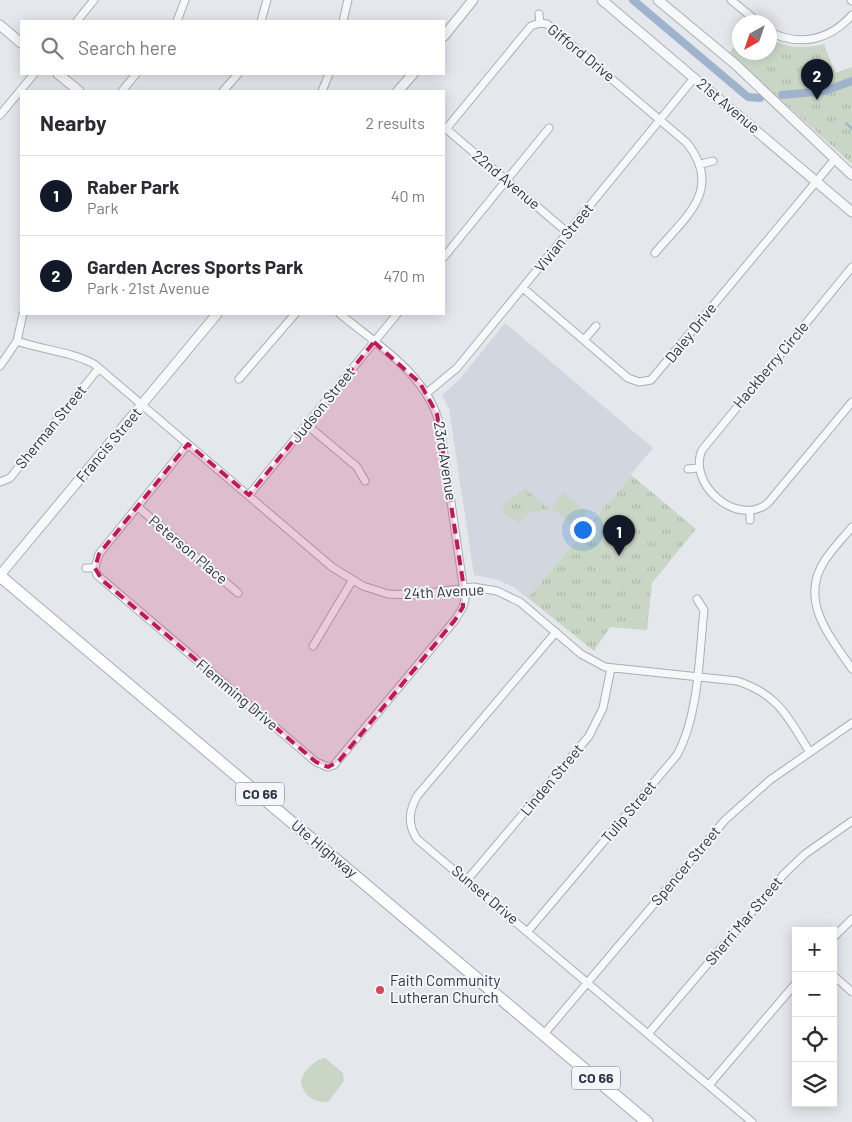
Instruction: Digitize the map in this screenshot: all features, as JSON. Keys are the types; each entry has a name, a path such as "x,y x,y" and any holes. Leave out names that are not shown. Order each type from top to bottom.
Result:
{"main road":[{"name":"Ute Highway","path":"0,575 647,1122"}],"street":[{"path":"78,20 94,0"},
{"path":"177,20 185,0"},
{"path":"261,20 267,0"},
{"path":"343,20 348,0"},
{"path":"445,35 473,0"},
{"name":"21st Avenue","path":"602,0 852,212"},
{"path":"658,0 754,81 852,175"},
{"path":"731,0 749,15"},
{"path":"539,14 540,22"},
{"path":"777,34 794,40 805,41 833,32 852,15"},
{"name":"Gifford Drive","path":"445,128 530,26 540,22 547,24 660,119 687,143 701,164"},
{"path":"0,24 20,42"},
{"path":"21,90 33,75"},
{"path":"59,75 77,90"},
{"path":"123,90 135,75"},
{"path":"225,90 237,75"},
{"path":"322,90 329,75"},
{"path":"401,90 412,75"},
{"name":"Vivian Street","path":"428,392 458,368 694,78"},
{"path":"0,115 20,91"},
{"name":"22nd Avenue","path":"445,128 568,233"},
{"path":"445,256 549,128"},
{"name":"Daley Drive","path":"645,382 656,377 835,159"},
{"path":"655,253 693,206 702,188 704,176 701,164 713,161"},
{"name":"Hackberry Circle","path":"698,468 698,459 702,450 852,267"},
{"path":"523,288 628,378 645,382 644,392"},
{"path":"0,366 17,341 23,315"},
{"name":"Francis Street","path":"0,575 216,315"},
{"path":"240,379 294,315"},
{"name":"23rd Avenue","path":"341,315 412,374 428,392 440,426 464,588"},
{"name":"Judson Street","path":"248,495 396,315"},
{"path":"584,340 596,326"},
{"name":"24th Avenue","path":"17,341 39,349 79,355 99,368 352,581 375,591 402,596 464,588 486,588 509,596 593,662 611,668 737,681 754,686 768,694 780,705 809,751"},
{"name":"Sherman Street","path":"0,482 10,478 99,368"},
{"path":"688,468 698,468 705,485 730,507 750,512 760,510 768,503 852,402"},
{"path":"307,425 357,467 365,481"},
{"path":"86,568 95,568 99,554 188,444"},
{"name":"Peterson Place","path":"138,507 238,593"},
{"path":"750,512 750,520"},
{"path":"852,527 824,561 818,574 815,596 820,620 852,669"},
{"name":"Flemming Drive","path":"95,568 102,580 328,771 339,761 455,620 464,607 464,588"},
{"path":"313,646 352,581"},
{"name":"Tulip Street","path":"528,931 677,755 686,739 692,721 704,610 697,599"},
{"name":"Sunset Drive","path":"556,632 417,796 412,805 409,822 416,839 528,931 752,1122"},
{"name":"Linden Street","path":"467,880 589,736 603,708 611,668"},
{"name":"Spencer Street","path":"544,1034 586,982 725,820 747,799 809,751 852,723"},
{"name":"Sherri Mar Street","path":"648,1034 784,874 805,854 852,820"},
{"path":"837,934 852,919"},
{"path":"837,979 852,992"},
{"path":"709,1084 792,988"}],"highlighted area":[{"path":"374,342 420,383 437,414 463,582 463,607 455,620 339,761 328,767 316,762 102,580 95,568 99,554 188,444 249,495"}],"shaded area":[{"path":"505,323 653,448 528,598 512,586 495,579 474,575 449,409 442,395 458,381"}],"green space":[{"path":"777,42 796,47 824,44 835,73 852,67 852,164 737,60 777,60"},
{"path":"631,475 696,529 652,583 647,630 610,627 594,651 528,598"},
{"path":"525,488 550,510 529,512 520,524 501,511 507,502"},
{"path":"564,492 587,512 574,527 551,507"},
{"path":"325,1058 343,1073 344,1081 328,1102 310,1098 304,1091 301,1082 304,1074 310,1067 317,1061"}],"waterway":[{"path":"633,0 748,97 760,98"},
{"path":"782,95 825,91 852,81"},
{"path":"846,123 852,129"}],"place":[{"name":"Garden Acres Sports Park","path":"817,100"},
{"name":"Raber Park","path":"619,556"},
{"name":"Faith Community Lutheran Church","path":"380,990"}]}
